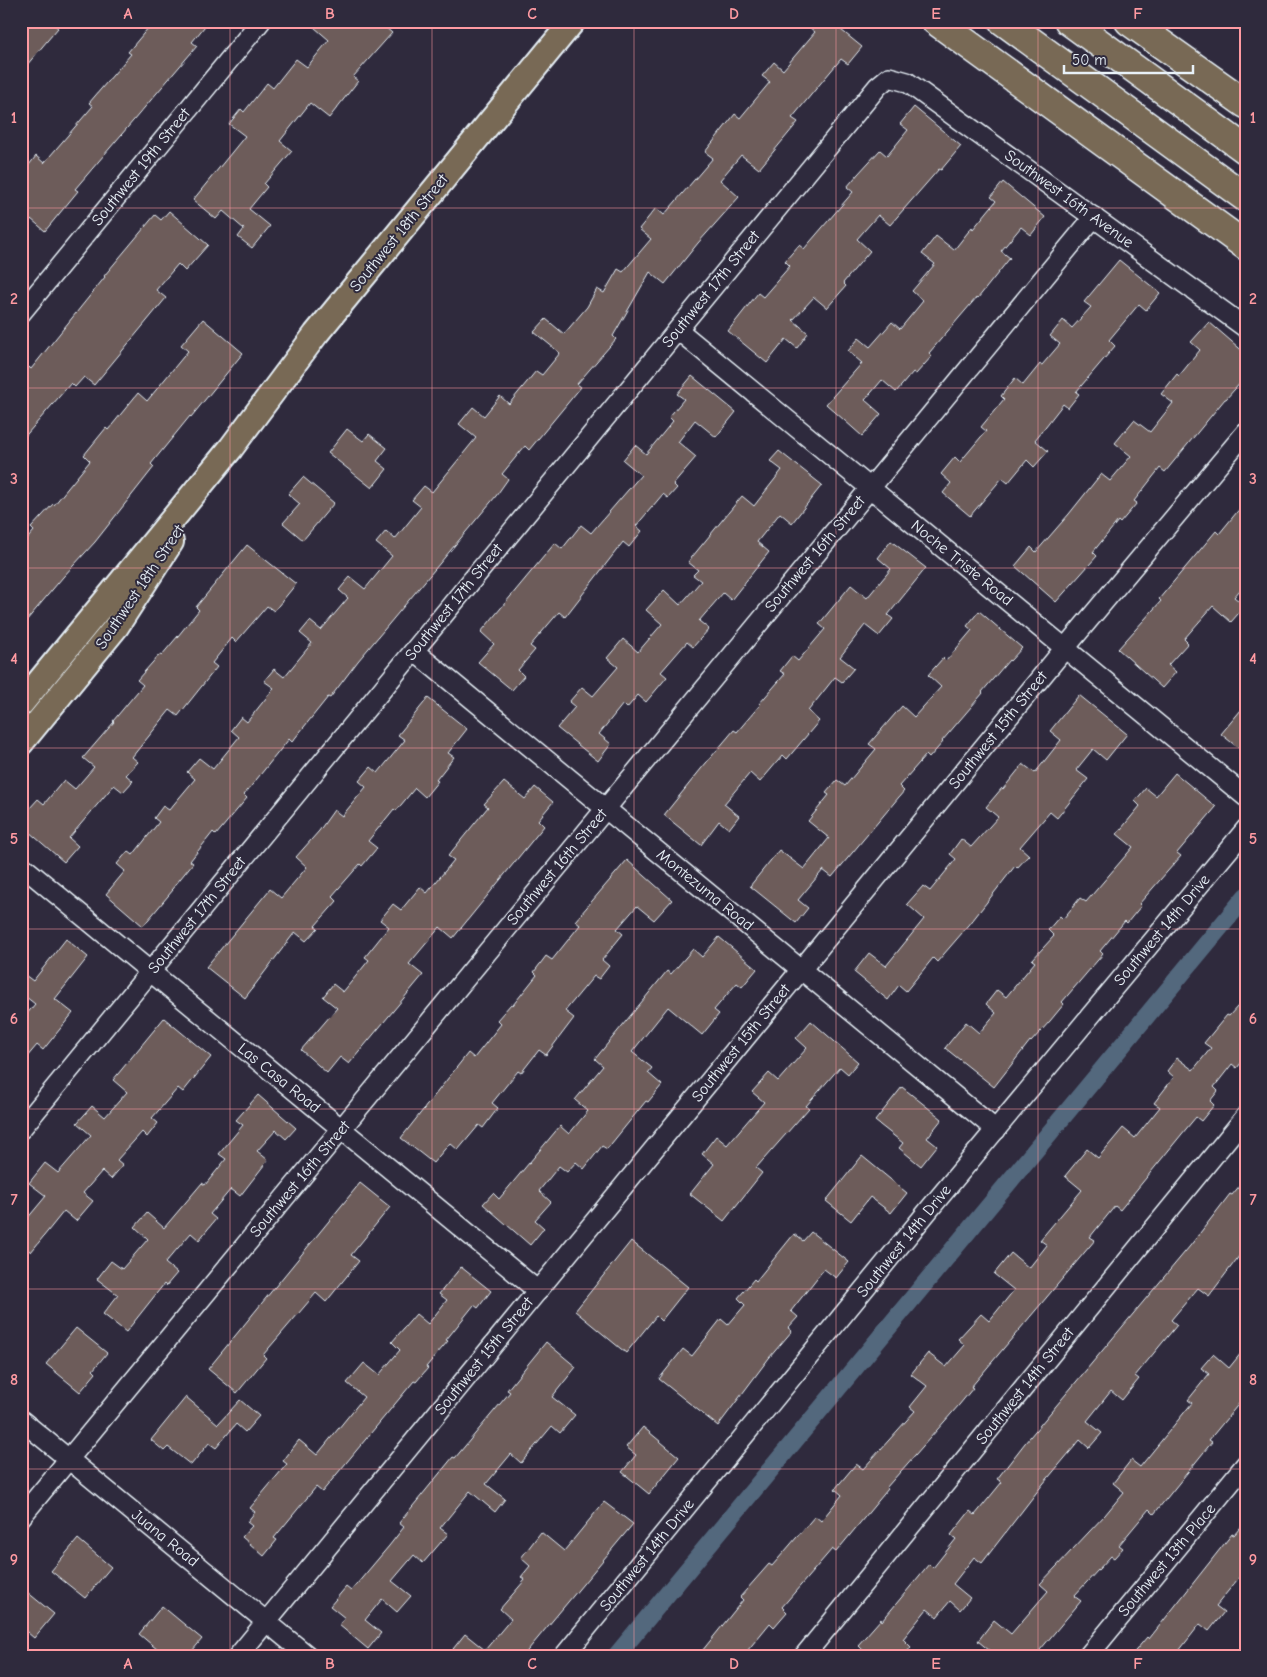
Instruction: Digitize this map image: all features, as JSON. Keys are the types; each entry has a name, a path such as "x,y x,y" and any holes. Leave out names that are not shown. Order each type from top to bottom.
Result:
{"highway":[{"path":"936,21 1246,246"},
{"path":"1003,21 1246,198"},
{"path":"1069,21 1246,150"},
{"path":"1130,21 1246,104"}],"main road":[{"name":"Southwest 18th Street","path":"21,704 231,448 316,334 573,21"},
{"name":"Southwest 18th Street","path":"21,743 116,627 231,448"}],"street":[{"name":"Southwest 19th Street","path":"21,313 261,21"},
{"name":"Southwest 16th Avenue","path":"889,76 907,82 1246,328"},
{"name":"Southwest 17th Street","path":"21,1129 878,86 889,76"},
{"name":"Southwest 16th Street","path":"21,1517 1094,216"},
{"name":"Noche Triste Road","path":"678,330 1246,797"},
{"name":"Southwest 15th Street","path":"238,1656 1065,648 1246,432"},
{"name":"Montezuma Road","path":"414,651 996,1130"},
{"name":"Southwest 14th Drive","path":"564,1656 1246,829"},
{"name":"Las Casa Road","path":"21,865 538,1291"},
{"name":"Southwest 14th Street","path":"804,1656 1246,1116"},
{"name":"Juana Road","path":"21,1420 308,1656"},
{"name":"Southwest 13th Place","path":"1088,1656 1246,1464"}],"building":[{"path":"21,21 50,21 58,28 21,72"},
{"path":"154,21 209,21 192,42 197,46 75,189 78,191 45,231 31,219 21,232 21,184 29,174 25,170 36,156 44,163 93,106 89,103 131,54 128,52"},
{"path":"307,21 378,21 392,33 353,77 358,81 329,118 310,103 280,141 292,151 264,184 267,187 249,209 270,226 252,248 238,237 244,229 223,211 216,219 193,200 245,136 229,124 241,109 244,112 267,83 273,88 296,59 307,67 329,40"},
{"path":"802,21 830,21 862,47 848,64 841,59 792,118 798,122 759,169 741,155 720,180 739,197 665,284 650,272 613,336 616,339 577,384 581,387 529,450 525,446 502,474 508,479 496,496 358,661 330,698 328,697 292,742 289,739 244,795 247,798 216,835 213,832 190,861 193,863 173,890 143,926 106,894 125,871 117,864 128,851 133,855 159,822 154,818 163,806 169,810 195,779 187,772 199,758 213,769 239,737 231,730 241,717 247,722 274,688 264,681 274,669 284,677 312,643 300,633 310,621 321,630 348,598 339,590 350,577 365,589 392,556 376,543 386,531 395,539 421,507 412,500 424,486 432,492 476,438 459,424 473,407 484,416 500,396 509,404 536,371 542,375 560,353 534,332 546,319 564,334 587,307 597,289 604,293 618,269 623,272 651,239 639,229 656,208 664,215 713,158 705,152 735,114 740,118 770,82 762,76 774,62 783,70 815,32"},
{"path":"914,107 961,146 890,225 878,215 857,239 870,251 843,283 846,286 827,308 814,297 793,320 808,333 797,348 786,339 767,363 728,331 758,293 763,297 790,266 785,261 799,245 804,249 853,192 847,187 858,174 880,150 887,156 908,130 900,124"},
{"path":"1003,182 1045,217 1031,235 1021,227 1001,251 1010,258 978,298 929,353 932,356 916,374 913,372 896,392 882,380 865,400 881,414 862,436 826,404 862,363 848,351 859,338 870,347 892,322 900,329 923,301 912,291 935,264 922,254 936,236 954,250 996,201 991,197"},
{"path":"169,211 208,245 185,271 178,264 156,290 166,298 94,385 84,377 75,387 71,383 21,441 21,377 29,367 31,369 155,215 161,220"},
{"path":"1119,260 1160,293 1146,310 1139,304 1109,340 1115,346 1076,392 1079,394 1068,408 1063,404 1035,440 1048,451 1034,467 1027,460 1008,483 1002,478 970,516 943,493 951,483 941,474 955,457 960,462 986,431 981,427 1004,399 1001,396 1015,378 1023,385 1060,344 1050,336 1063,320 1072,328 1091,307 1084,302"},
{"path":"203,319 243,353 151,464 154,467 95,542 21,627 21,546 34,531 31,528 54,505 90,461 84,455 106,428 108,430 138,393 147,401 188,351 181,345"},
{"path":"1209,322 1246,354 1246,370 1240,377 1243,380 1165,472 1160,468 1134,501 1137,503 1120,523 1118,521 1093,552 1097,556 1056,602 1015,566 1031,547 1036,552 1101,474 1110,481 1131,456 1115,443 1134,420 1150,432 1173,403 1161,394 1177,374 1179,376 1200,350 1191,342"},
{"path":"692,376 736,412 716,437 695,420 678,442 696,457 673,484 677,488 668,498 663,494 636,526 642,531 629,547 623,542 565,617 559,612 530,646 535,650 518,670 524,676 512,690 478,662 494,644 481,632 555,543 562,549 581,525 591,533 641,475 623,460 635,445 646,454 673,421 669,417 684,399 677,394"},
{"path":"347,429 363,441 369,434 387,448 377,461 387,469 372,488 328,453"},
{"path":"779,451 822,485 792,523 780,513 757,542 769,552 731,600 723,593 699,621 709,629 693,647 687,642 661,672 667,677 646,702 638,695 627,708 623,704 599,734 611,744 598,761 557,728 575,707 569,702 582,687 593,696 618,667 607,658 623,639 638,652 662,624 646,610 664,590 680,605 701,581 693,575 698,570 688,562 742,496 754,506 782,470 770,461"},
{"path":"303,477 334,503 303,540 283,523 300,504 288,494"},
{"path":"1246,501 1246,583 1234,597 1245,606 1231,622 1213,606 1184,639 1188,643 1168,665 1176,672 1162,688 1118,649 1161,601 1159,599 1216,531 1219,534"},
{"path":"891,541 926,568 888,615 893,619 879,636 865,625 840,657 854,668 842,682 835,677 808,711 819,721 787,759 783,755 760,782 750,773 724,804 739,816 729,829 719,821 701,845 664,815 734,730 737,732 785,674 780,671 792,656 798,661 825,629 819,624 851,585 867,598 891,569 878,558"},
{"path":"247,545 296,584 274,611 267,606 236,642 232,638 212,663 217,667 178,716 170,710 132,757 138,762 126,775 133,781 123,792 114,785 69,838 78,846 64,862 21,825 21,818 38,799 44,804 64,780 75,789 94,767 83,758 143,685 137,680 178,636 199,610 196,607"},
{"path":"979,611 1022,648 1009,660 929,758 926,755 899,786 904,791 832,877 823,870 798,900 808,908 796,923 750,886 779,850 804,869 829,838 808,821 829,795 826,793 837,780 845,786 876,749 869,744 902,706 914,717 941,687 928,675 943,658 946,661 972,630 967,626"},
{"path":"1079,695 1127,734 1106,760 1093,749 1076,770 1088,779 1057,818 1050,812 1020,847 1029,855 1017,868 1015,866 969,925 937,962 933,958 906,991 899,985 888,1000 854,972 869,953 886,966 924,919 907,904 923,886 930,891 956,859 950,854 961,839 971,847 998,817 986,807 1023,764 1035,773 1061,740 1050,731"},
{"path":"428,698 467,729 448,753 454,757 425,797 415,788 396,811 394,809 368,841 377,848 332,896 337,901 315,926 318,928 306,941 295,932 245,998 206,967 270,889 281,898 307,867 296,857 319,831 334,810 342,816 366,787 359,781 371,767 378,773 405,740 398,735"},
{"path":"1246,704 1246,754 1221,734"},
{"path":"1175,773 1216,807 1177,853 1181,856 1139,904 1141,906 1127,923 1125,921 1100,951 1103,954 1062,1002 1064,1004 1030,1041 994,1087 945,1048 966,1022 979,1033 996,1013 986,1004 997,990 1006,997 1035,962 1032,960 1054,936 1048,930 1060,916 1063,919 1080,898 1086,902 1133,847 1117,834 1140,806 1135,801 1146,788 1156,796"},
{"path":"504,782 525,799 535,787 553,802 538,820 544,826 453,938 440,927 409,964 423,975 349,1064 340,1057 327,1073 301,1050 337,1008 323,997 333,984 343,992 369,960 365,957 389,927 380,920 393,904 401,910 420,887 427,893 454,860 448,856 488,807 484,804"},
{"path":"627,860 672,900 654,920 637,906 617,929 623,934 602,960 609,966 599,979 594,976 565,1011 574,1018 546,1055 539,1050 521,1073 518,1071 492,1103 498,1108 483,1128 479,1125 458,1150 450,1143 433,1163 401,1138 468,1053 474,1058 501,1024 497,1020 511,1004 513,1005 537,975 534,972 546,956 552,960 580,925 575,921"},
{"path":"719,937 757,969 742,987 737,983 714,1010 719,1014 702,1035 668,1007 632,1052 652,1068 648,1073 662,1085 648,1102 646,1101 607,1149 602,1146 584,1169 576,1162 567,1172 559,1166 539,1191 551,1202 535,1220 544,1228 530,1245 483,1204 493,1193 499,1199 560,1126 569,1134 588,1111 575,1100 603,1066 595,1059 667,971 671,974 693,949 702,957"},
{"path":"66,939 88,957 55,999 73,1013 43,1050 37,1045 21,1064 21,1021 35,1004 21,993 21,972 33,981"},
{"path":"1246,997 1246,1057 1237,1068 1232,1064 1214,1087 1218,1091 1210,1101 1214,1105 1201,1121 1196,1117 1120,1210 1115,1206 1090,1237 1095,1240 971,1387 973,1388 959,1405 886,1488 888,1489 836,1552 832,1549 782,1607 787,1612 774,1627 770,1623 743,1656 698,1656 743,1600 740,1597 769,1564 772,1566 815,1516 821,1521 842,1495 835,1489 856,1464 863,1469 915,1411 910,1407 927,1386 911,1374 928,1353 946,1367 965,1345 958,1339 981,1314 989,1321 1014,1290 994,1274 1011,1253 1029,1268 1047,1245 1040,1240 1082,1190 1065,1176 1087,1149 1098,1158 1123,1128 1135,1138 1160,1107 1154,1103 1174,1077 1167,1071 1177,1058 1193,1070 1211,1048 1204,1043 1227,1015 1229,1016"},
{"path":"164,1018 211,1057 183,1092 178,1088 152,1118 158,1123 147,1137 142,1132 117,1160 123,1165 111,1179 102,1171 83,1193 93,1201 76,1221 64,1211 31,1252 21,1244 21,1226 46,1196 29,1183 45,1163 58,1173 91,1135 77,1123 92,1106 105,1117 127,1092 113,1080"},
{"path":"811,1021 858,1062 848,1074 840,1067 806,1106 809,1108 756,1168 762,1173 724,1221 690,1194 714,1164 702,1154 716,1136 727,1145 764,1102 752,1092 769,1073 778,1081 807,1048 796,1038"},
{"path":"902,1087 942,1119 927,1138 937,1146 921,1166 899,1148 903,1143 875,1121"},
{"path":"258,1095 296,1128 286,1139 276,1130 257,1151 268,1160 240,1196 231,1189 210,1214 216,1219 199,1240 191,1233 165,1263 177,1273 166,1286 164,1284 126,1332 103,1314 118,1295 97,1279 111,1261 122,1269 148,1239 135,1227 147,1213 164,1228 202,1183 205,1185 226,1159 219,1154 243,1125 236,1120"},
{"path":"862,1156 907,1193 891,1213 870,1197 851,1221 826,1201"},
{"path":"1246,1178 1246,1247 1209,1296 1198,1288 1171,1320 1177,1325 1135,1376 1139,1379 1122,1400 1111,1391 1087,1421 1102,1433 1089,1448 1080,1440 1043,1484 982,1563 974,1557 953,1584 970,1598 960,1610 950,1601 937,1617 927,1609 903,1639 911,1647 904,1656 869,1656 858,1645 881,1619 882,1621 929,1564 933,1568 956,1539 951,1535 970,1511 975,1515 1002,1482 997,1479 1025,1443 1190,1246 1230,1194 1232,1195"},
{"path":"360,1183 390,1207 351,1255 359,1261 326,1302 316,1293 263,1355 266,1358 237,1393 208,1369"},
{"path":"811,1232 849,1262 836,1278 824,1269 791,1311 798,1317 788,1328 792,1331 769,1358 718,1426 659,1379 683,1349 692,1356 721,1319 728,1325 745,1305 738,1298 754,1279 756,1281 794,1234 803,1241"},
{"path":"631,1241 688,1287 661,1321 656,1316 626,1353 575,1311"},
{"path":"461,1267 491,1291 478,1308 474,1305 426,1367 428,1368 416,1382 414,1381 322,1492 316,1487 274,1538 277,1540 264,1556 242,1537 252,1526 247,1522 255,1512 250,1508 287,1464 283,1461 299,1440 317,1455 364,1397 347,1383 364,1363 379,1375 400,1350 392,1342 416,1314 428,1324 447,1300 439,1294"},
{"path":"76,1328 107,1353 93,1370 96,1373 80,1392 46,1364"},
{"path":"546,1342 576,1367 552,1397 575,1415 560,1433 552,1426 521,1463 511,1454 486,1484 505,1499 495,1512 470,1491 440,1528 448,1534 423,1563 414,1555 392,1581 411,1596 397,1612 382,1599 365,1620 381,1633 368,1649 339,1625 345,1618 330,1606 346,1587 351,1591 389,1546 404,1527 399,1523 510,1392 507,1390"},
{"path":"1246,1347 1246,1395 1209,1440 1212,1442 1154,1514 1149,1509 1119,1545 1123,1548 1114,1558 1111,1556 1074,1596 1081,1601 1035,1656 996,1656 978,1641 994,1620 1011,1634 1048,1591 1040,1584 1124,1492 1113,1483 1131,1460 1140,1467 1192,1403 1188,1400 1209,1374 1201,1368 1213,1354 1229,1368"},
{"path":"186,1397 218,1424 240,1400 259,1416 245,1432 236,1424 216,1448 209,1443 191,1465 168,1447 164,1451 151,1440"},
{"path":"643,1427 679,1457 649,1494 622,1472 636,1455 626,1447"},
{"path":"604,1502 633,1524 523,1656 462,1656 453,1649 465,1634 485,1650 511,1619 500,1609 525,1580 521,1577 530,1566 521,1558 541,1532 564,1551"},
{"path":"1246,1521 1246,1569 1216,1606 1224,1612 1209,1631 1200,1624 1175,1656 1131,1656 1147,1637 1149,1639 1232,1534 1234,1535"},
{"path":"78,1539 111,1567 85,1598 51,1571"},
{"path":"21,1587 54,1614 34,1638 21,1627"},
{"path":"162,1606 202,1639 188,1656 153,1656 158,1650 139,1634"}],"waterway":[{"path":"616,1656 1246,896"}]}
